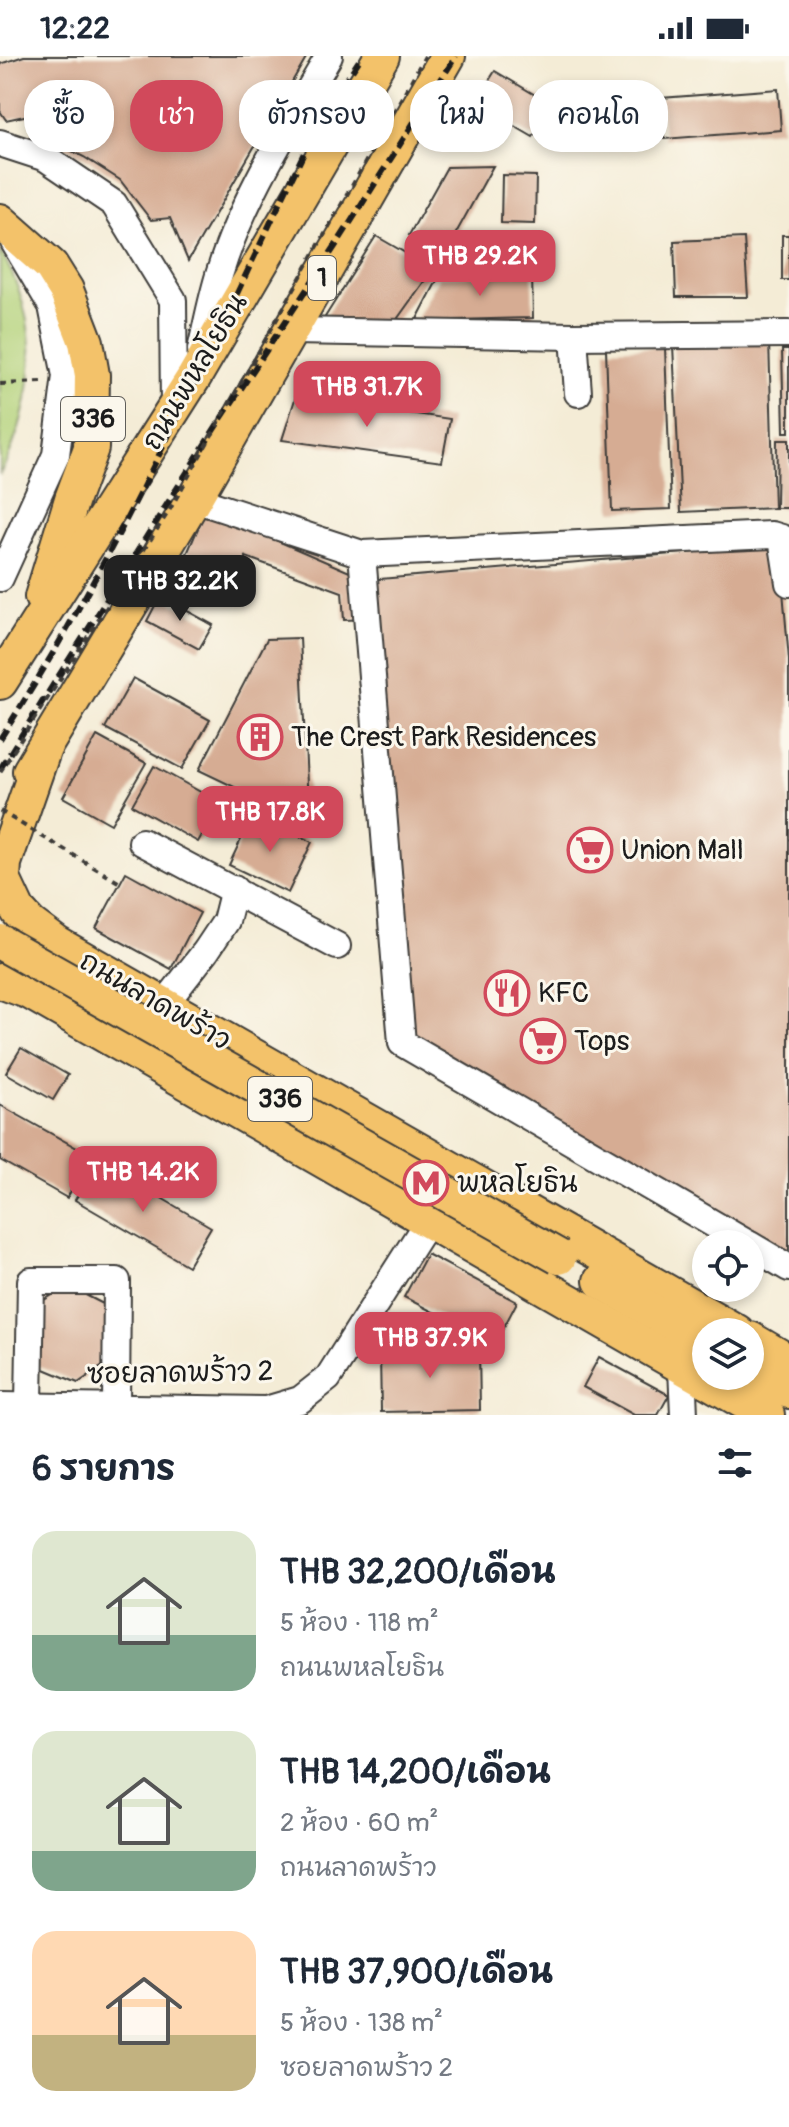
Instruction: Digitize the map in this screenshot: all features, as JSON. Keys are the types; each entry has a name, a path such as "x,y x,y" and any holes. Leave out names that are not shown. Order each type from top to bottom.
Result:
{"main road":[{"name":"ถนนพหลโยธิน","path":"0,682 194,377 382,56"},
{"name":"1","path":"0,818 194,499 448,56"},
{"name":"336","path":"2,222 51,266 66,290 86,342 92,375 91,448 49,567 31,635"},
{"name":"ถนนลาดพร้าว","path":"43,751 4,863 3,879 18,911 30,924 163,1006 712,1318"},
{"name":"336","path":"0,942 692,1334"},
{"path":"61,1010 56,992 59,977 70,967 92,965"},
{"name":"ถนนลาดพร้าว","path":"0,981 30,992 767,1415"},
{"path":"764,1347 789,1362"},
{"path":"764,1376 789,1391"}],"street":[{"path":"194,377 220,271 279,143 329,56"},
{"path":"0,143 46,158 114,204 173,300 174,408"},
{"path":"0,578 56,455 66,376 52,306 2,222"},
{"path":"292,331 574,336 789,334"},
{"path":"574,336 578,393"},
{"path":"194,499 362,554 772,535 782,538 789,583"},
{"path":"362,554 402,1043 723,1230"},
{"path":"142,842 337,946"},
{"path":"163,1006 226,921 234,889"},
{"name":"ซอยลาดพร้าว 2","path":"0,1406 266,1410 300,1400 328,1378 428,1221"},
{"path":"764,1254 789,1268"},
{"path":"29,1405 31,1281 117,1281 116,1407"},
{"path":"682,1367 684,1415"}],"path":[{"path":"0,772 169,511 425,56"},
{"path":"0,384 49,382"},
{"path":"0,811 120,883"}],"green space":[{"path":"0,250 24,306 30,362 22,418 0,475"}],"building":[{"path":"24,56 307,56 293,80 239,80 239,152 251,152 188,261 170,218 151,220 120,180 74,152 114,152 114,80 24,80 24,116 6,120 0,111 0,64"},
{"path":"495,71 510,80 489,80"},
{"path":"513,82 529,91 529,135 513,125"},
{"path":"778,89 781,130 668,139 668,97"},
{"path":"493,166 444,255 409,235 447,167"},
{"path":"502,175 536,176 535,224 501,223"},
{"path":"782,235 789,235 789,280 782,280"},
{"path":"376,236 433,269 390,329 320,325"},
{"path":"744,238 748,297 676,297 674,241"},
{"path":"532,274 533,318 416,321 439,277"},
{"path":"769,341 774,508 681,512 673,345"},
{"path":"665,347 671,509 612,511 606,349"},
{"path":"782,350 789,350 789,432 784,432"},
{"path":"296,396 450,419 442,462 282,440"},
{"path":"777,440 789,440 789,508 776,508"},
{"name":"Union Mall","path":"206,510 368,580 779,545 789,660 789,1264 764,1249 764,1230 731,1230 407,1039 370,619 344,620 342,592 246,557 246,570 179,572"},
{"path":"160,596 213,625 199,649 147,621"},
{"name":"The Crest Park Residences","path":"300,638 308,805 268,803 199,770 267,639"},
{"path":"133,678 210,720 182,769 105,728"},
{"path":"97,736 146,763 111,824 63,797"},
{"path":"154,766 220,803 198,842 132,805"},
{"path":"253,814 312,842 288,893 229,865"},
{"path":"126,872 200,913 171,969 96,928"},
{"path":"21,1048 68,1075 53,1100 6,1073"},
{"path":"0,1105 91,1156 67,1198 0,1160"},
{"path":"98,1161 211,1227 188,1266 75,1200"},
{"path":"427,1254 517,1302 495,1344 404,1297"},
{"path":"68,1286 107,1306 110,1361 78,1383 35,1365 34,1306"},
{"path":"479,1349 480,1410 381,1412 380,1351"},
{"path":"599,1357 669,1395 658,1415 634,1415 583,1387"}],"railway":[{"path":"0,739 46,665 130,513 320,120 362,56"},
{"path":"0,769 215,428 456,56"}],"place":[{"name":"The Crest Park Residences","path":"260,737"},
{"name":"Union Mall","path":"590,850"},
{"name":"KFC","path":"507,993"},
{"name":"Tops","path":"543,1041"},
{"name":"พหลโยธิน","path":"426,1183"}]}
